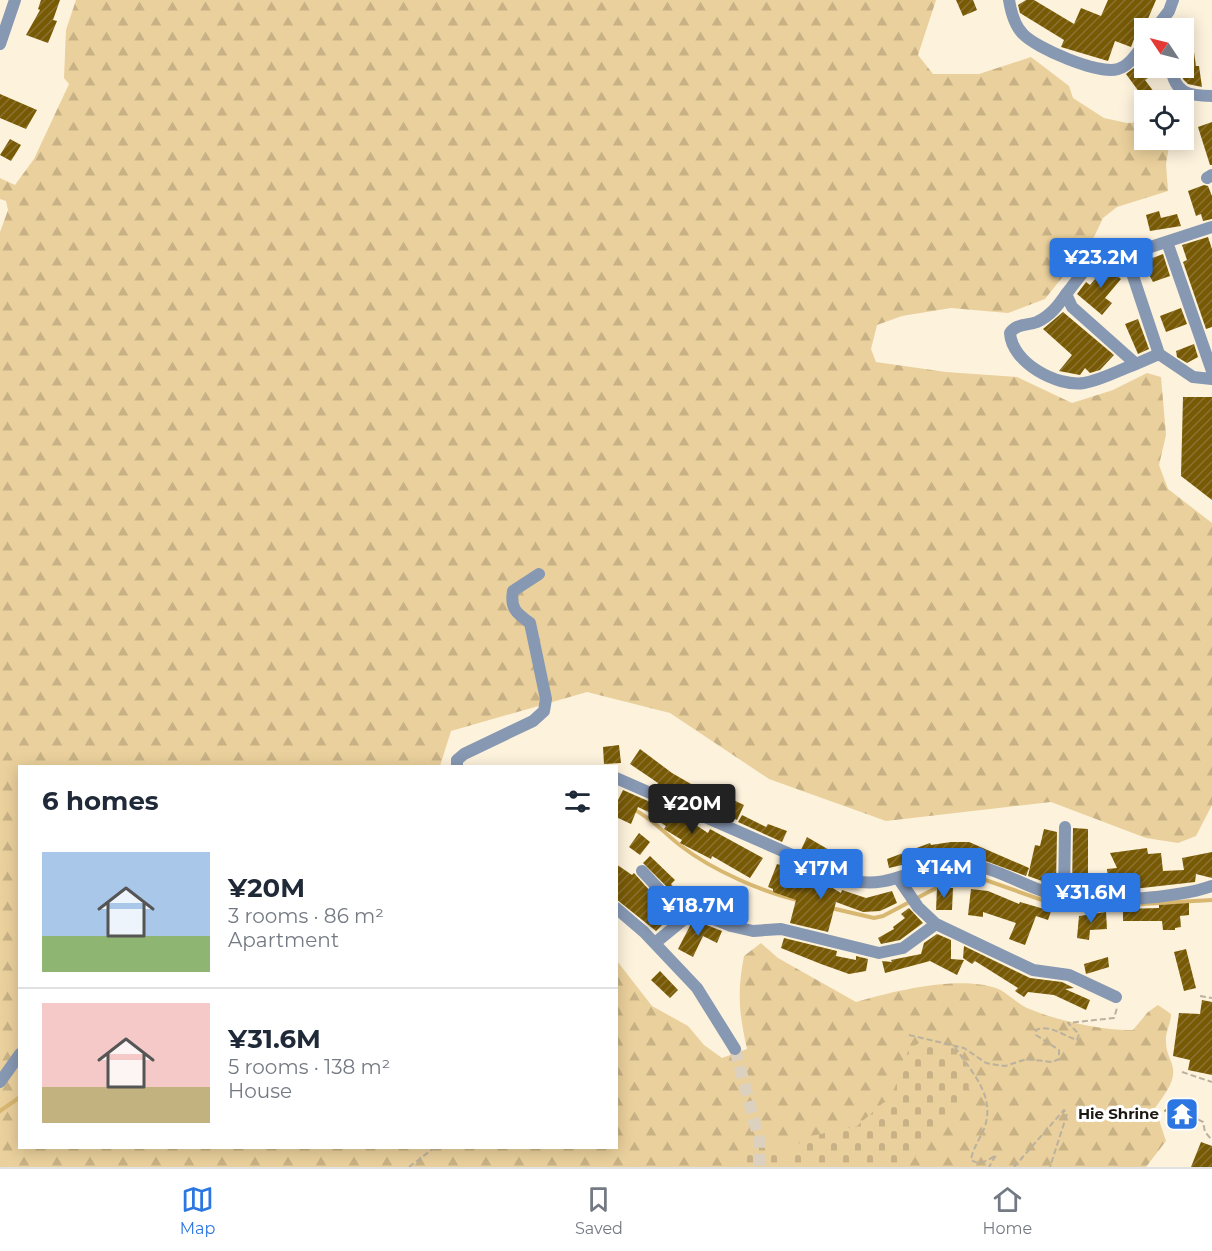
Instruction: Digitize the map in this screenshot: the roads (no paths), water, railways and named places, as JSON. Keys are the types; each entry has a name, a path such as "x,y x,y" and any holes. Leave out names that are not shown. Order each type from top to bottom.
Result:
{"street":[{"path":"0,45 15,0"},
{"path":"1009,0 1016,24 1024,36 1094,68 1119,69 1127,65 1134,56"},
{"path":"1162,18 1173,0"},
{"path":"1173,78 1179,90 1187,95 1212,96"},
{"path":"1160,354 1097,380 1072,384 1029,365 1016,349 1010,333 1012,329 1035,323 1047,316 1102,253 1115,251 1126,255 1211,229"},
{"path":"1167,242 1212,371"},
{"path":"1126,255 1160,354 1193,377 1212,379"},
{"path":"1066,294 1072,308 1136,364"},
{"path":"457,765 457,760 464,754 533,721 544,711 546,699 530,622 515,612 511,602 513,591 539,574"},
{"path":"618,779 849,880 867,885 937,866 970,864 1064,897 1100,899 1177,894 1212,886"},
{"path":"1064,897 1065,827"},
{"path":"642,871 685,917"},
{"path":"898,878 918,907 936,924 1034,970 1069,975 1116,997"},
{"path":"618,910 655,943 698,988 735,1049"},
{"path":"655,943 691,912 699,911 731,926 753,931 781,929 879,953 903,948 936,924"},
{"path":"0,1082 18,1057"}],"waterway":[{"path":"633,809 708,864 755,886 801,901"},
{"path":"831,908 874,918 883,916 959,876 974,876 1065,908 1092,906"},
{"path":"1142,904 1212,900"},
{"path":"0,1111 18,1098"}],"tunnel":[{"path":"735,1049 759,1139 759,1167"}],"place":[{"name":"Hie Shrine","path":"1182,1114"}]}
